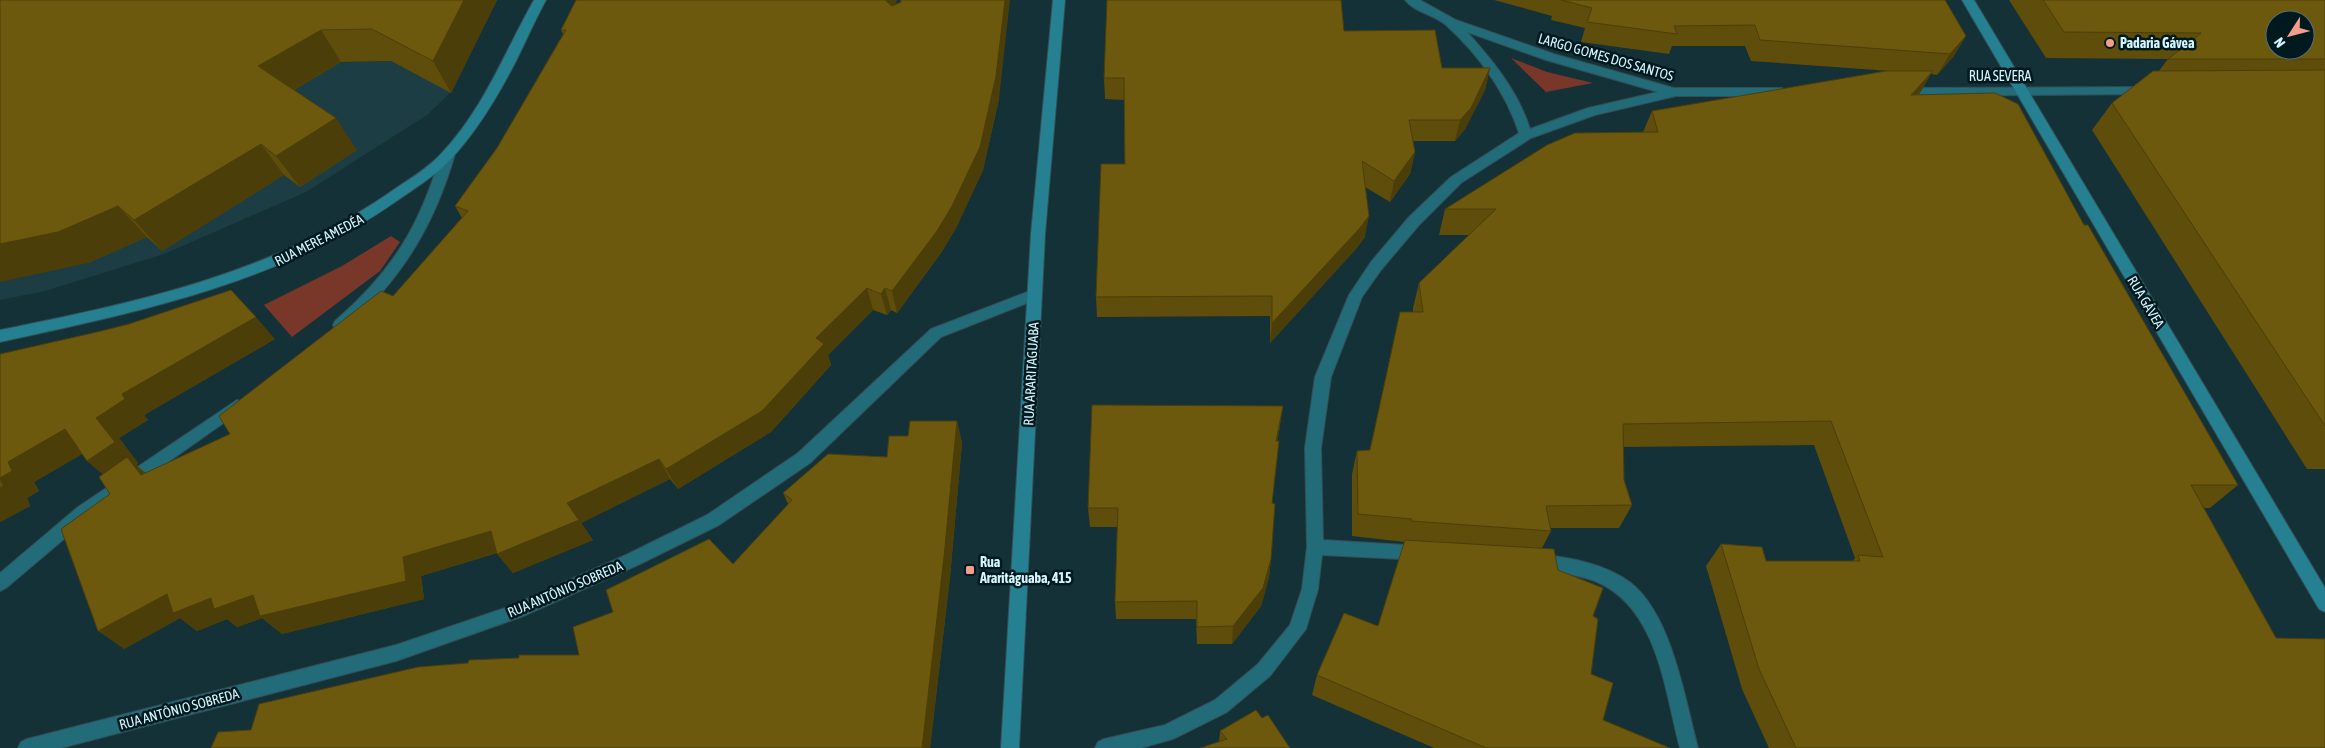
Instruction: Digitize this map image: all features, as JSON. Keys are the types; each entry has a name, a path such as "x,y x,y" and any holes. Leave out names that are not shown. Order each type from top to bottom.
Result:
{"street":[{"name":"RUA MERE AMEDÉA","path":"0,336 87,318 187,293 276,263 310,248 383,206 448,154 485,104 509,62 540,0"},
{"name":"RUA ARARITAGUABA","path":"1010,748 1038,234 1059,0"},
{"path":"1410,0 1452,24 1477,51 1508,92 1521,119 1526,135"},
{"name":"RUA GÁVEA","path":"1968,0 2325,604"},
{"name":"LARGO GOMES DOS SANTOS","path":"1452,24 1550,57 1676,92"},
{"name":"RUA SEVERA","path":"1883,92 2159,91"},
{"path":"1676,92 1794,92"},
{"name":"LARGO GOMES DOS SANTOS","path":"1104,748 1167,733 1221,706 1264,670 1296,628 1310,589 1315,547 1313,448 1323,377 1356,294 1376,266 1414,221 1456,180 1526,135 1592,111 1676,92"},
{"path":"327,335 347,319 392,272 414,239 431,206 448,154"},
{"name":"RUA ANTÔNIO SOBREDA","path":"27,748 396,653 515,612 626,563 713,520 804,458 936,334 1035,294"},
{"path":"0,583 84,512 250,396"},
{"path":"1315,547 1438,554"},
{"path":"1522,560 1559,563 1602,575 1631,594 1658,635 1689,748"}],"shaded area":[{"path":"181,0 319,63 391,61 451,92 427,115 306,192 164,254 45,291 0,300 0,13"},
{"path":"1511,58 1547,72 1593,83 1546,92"},
{"path":"391,236 400,242 380,271 292,337 264,305 342,266"}],"building":[{"path":"0,0 464,0 433,61 372,29 321,30 258,66 336,118 276,156 261,144 134,220 118,206 58,232 0,244"},
{"path":"576,0 886,0 892,6 901,2 901,0 1005,0 996,76 980,147 952,206 937,231 892,291 885,288 881,294 867,288 816,338 824,344 762,411 666,469 659,459 567,503 579,520 497,554 491,531 403,557 406,581 260,616 253,595 214,609 211,598 173,613 167,594 98,631 61,529 110,494 99,477 127,457 141,475 230,434 219,416 381,291 393,296 468,211 455,206 497,148 566,30 561,30"},
{"path":"1107,0 1341,0 1344,31 1435,30 1442,68 1490,68 1471,108 1460,120 1409,120 1415,152 1394,181 1362,161 1369,216 1272,323 1272,296 1096,297 1101,164 1125,164 1124,78 1104,78"},
{"path":"1561,0 1945,0 1966,36 1950,54 1760,40 1755,25 1674,26 1677,34 1587,22 1592,8"},
{"path":"2043,0 2325,0 2325,59 2315,59 2315,10 2265,10 2265,59 2168,59 2201,33 2064,32"},
{"path":"2325,70 2325,426 2112,103 2153,71"},
{"path":"1886,71 1933,71 1911,95 1995,93 2018,104 2084,225 2088,225 2238,485 2191,485 2276,638 2325,639 2325,748 1796,748 1759,669 1721,544 1762,547 1766,561 1860,561 1858,555 1883,557 1831,421 1623,424 1624,480 1632,505 1546,506 1551,531 1411,521 1412,519 1358,514 1357,451 1370,450 1400,312 1423,312 1419,283 1496,209 1445,209 1547,145 1575,133 1658,132 1652,111"},
{"path":"231,290 256,317 122,394 125,399 96,418 115,442 87,461 65,429 8,462 12,471 0,478 0,354 129,324"},
{"path":"1092,405 1283,406 1276,441 1279,441 1272,503 1275,504 1271,559 1263,588 1233,626 1197,627 1197,601 1115,602 1118,508 1088,508"},
{"path":"910,421 957,421 944,557 922,748 211,748 218,732 251,730 259,704 418,667 468,663 469,660 519,658 519,655 579,655 573,627 613,612 606,590 709,539 733,564 792,500 783,493 828,454 887,457 889,436 908,436"},
{"path":"1405,540 1554,549 1558,570 1603,588 1593,616 1598,619 1591,674 1613,683 1603,720 1670,748 1486,748 1317,675 1344,613 1378,626"},
{"path":"1256,710 1262,718 1268,715 1290,748 1200,748 1227,739 1220,731"}],"place":[{"name":"Padaria Gávea","path":"2110,43"},
{"name":"Rua Araritáguaba, 415","path":"970,570"}]}
